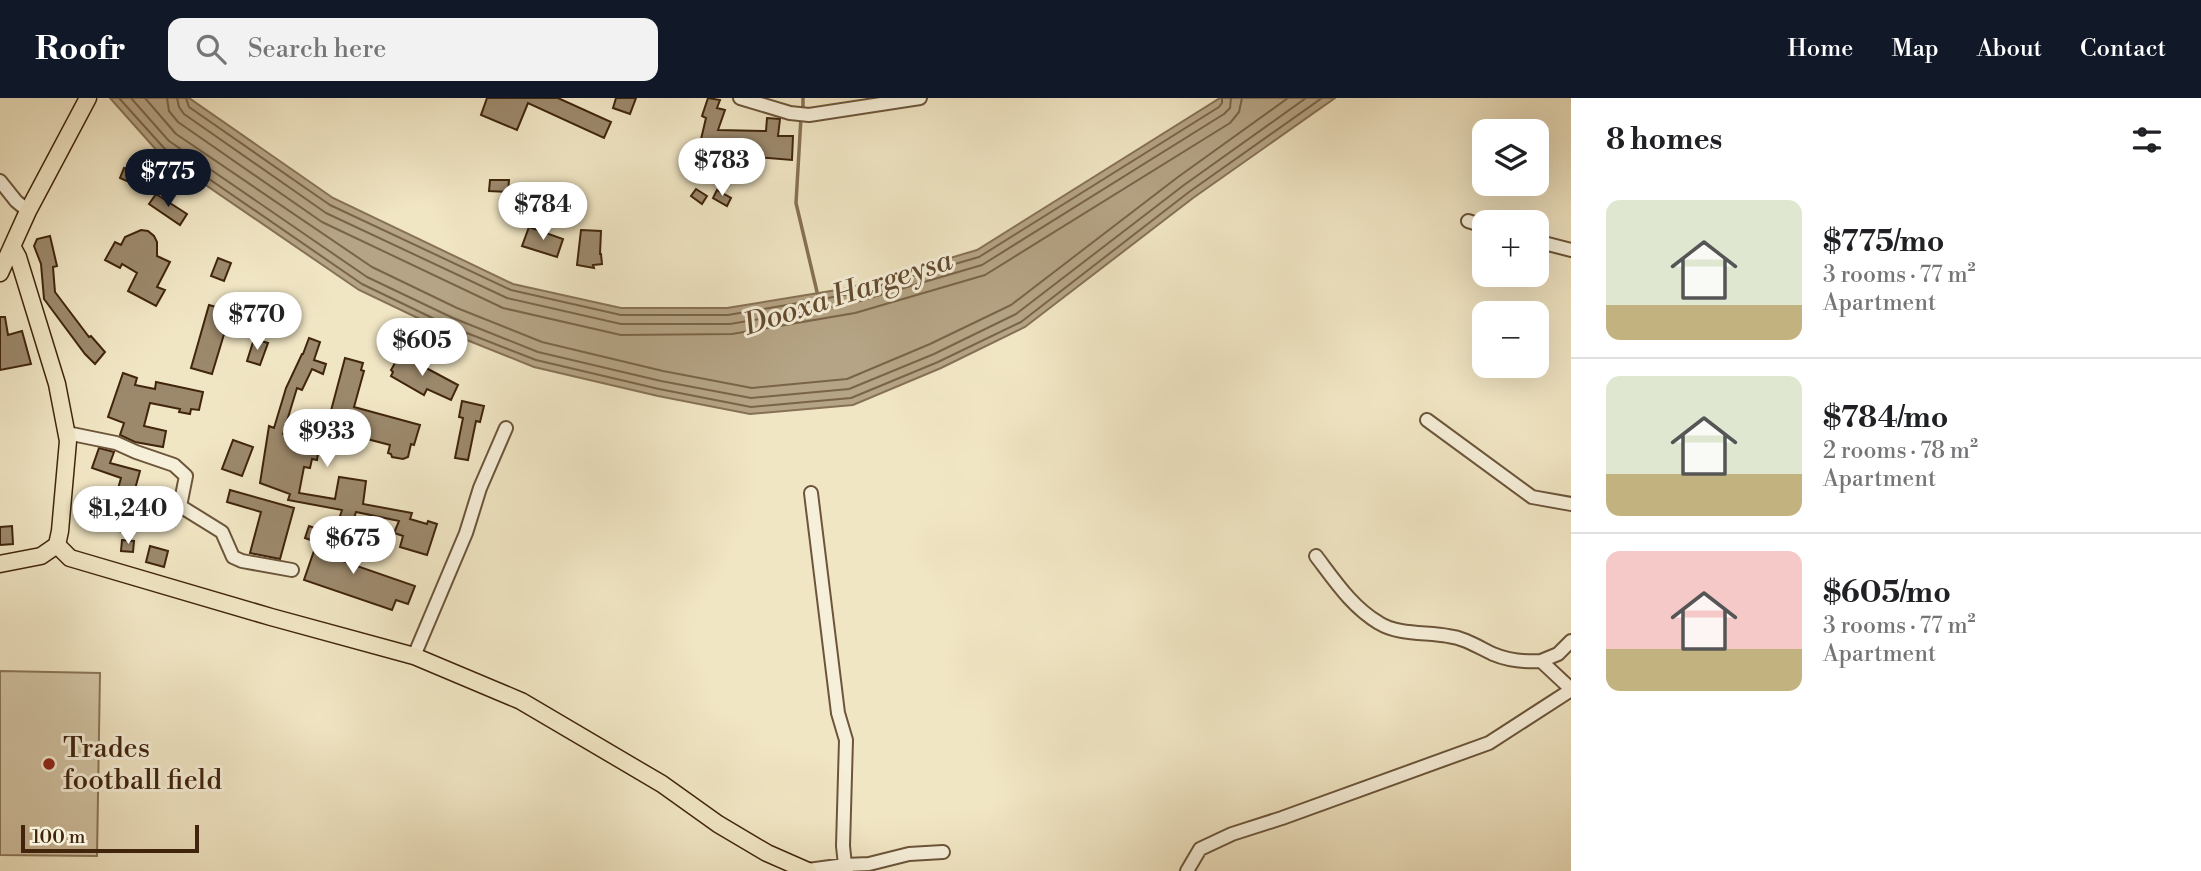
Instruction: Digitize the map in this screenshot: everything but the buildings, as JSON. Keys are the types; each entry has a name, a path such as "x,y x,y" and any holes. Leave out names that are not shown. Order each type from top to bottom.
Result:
{"main road":[{"path":"0,273 28,211 85,103"},
{"path":"0,564 41,556 57,545 66,470 67,433 57,384 18,257 12,246"},
{"path":"57,545 70,558 414,656 521,701 662,784 718,824 768,853 808,871"}],"street":[{"path":"740,98 790,113 809,115 920,98"},
{"path":"0,181 28,211"},
{"path":"1468,221 1472,222"},
{"path":"1549,244 1571,250"},
{"path":"1427,419 1532,497 1571,504"},
{"path":"414,656 466,533 480,488 506,428"},
{"path":"67,433 116,443 174,465 186,476 180,506 222,532 233,557 292,570"},
{"path":"811,493 838,713 846,740 843,846 846,868"},
{"path":"1316,556 1356,607 1382,625 1451,636 1475,644 1494,655 1527,662 1541,661 1558,654 1571,641"},
{"path":"1187,871 1200,849 1232,834 1489,743 1571,689 1541,661"},
{"path":"808,871 846,868 909,855 943,852"}],"shaded area":[{"name":"Trades football field","path":"0,671 100,673 97,856 0,855"}],"water":[{"name":"Dooxa Hargeysa","path":"110,98 189,98 333,198 513,284 621,308 727,308 849,288 977,250 1220,98 1335,98 1193,198 1025,327 941,368 853,405 750,414 534,367 447,332 359,290 159,153"}],"waterway":[{"path":"803,98 803,110"},
{"name":"Dooxa Hargeysa","path":"801,117 796,203 818,296"}],"place":[{"name":"Trades football field","path":"49,764"}]}
